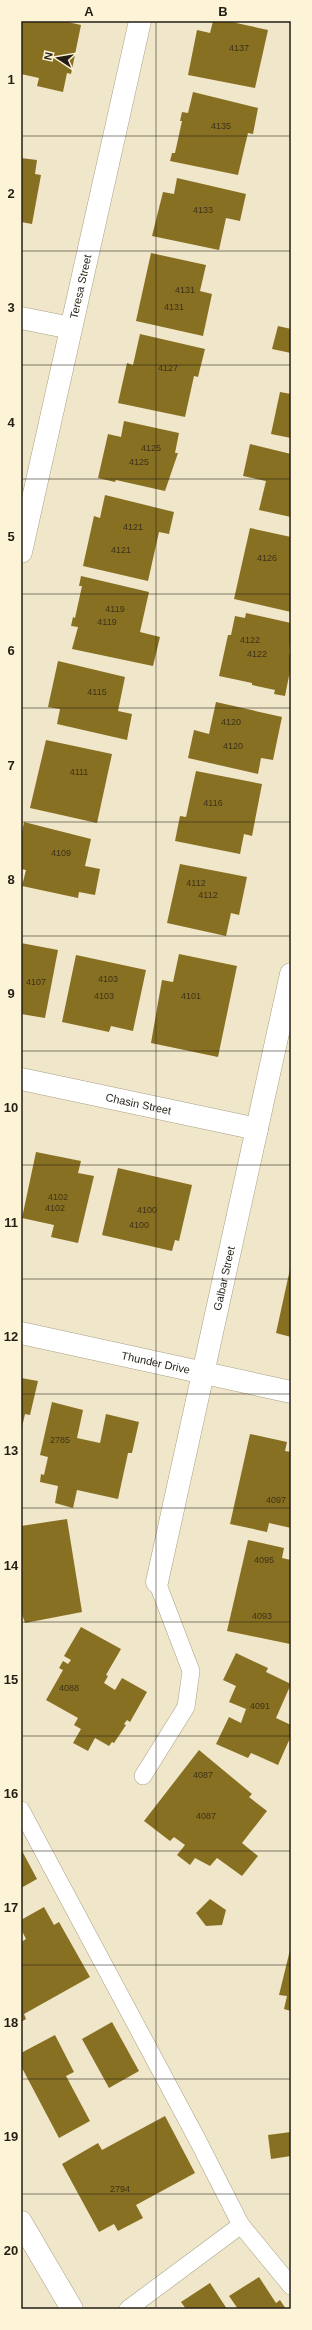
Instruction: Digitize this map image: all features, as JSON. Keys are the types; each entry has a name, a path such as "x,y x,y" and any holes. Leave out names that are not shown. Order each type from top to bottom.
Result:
{"street":[{"name":"Teresa Street","path":"21,552 140,21"},
{"path":"21,318 71,328"},
{"name":"Galbar Street","path":"157,1582 291,974"},
{"name":"Chasin Street","path":"21,1079 257,1130"},
{"name":"Thunder Drive","path":"21,1332 202,1374 291,1392"},
{"path":"21,2222 72,2309"}],"lane":[{"path":"143,1776 186,1707 191,1671 157,1582"},
{"path":"21,1810 196,2137 241,2225 291,2286"},
{"path":"128,2309 241,2225"}],"building":[{"path":"21,21 63,21 81,25 71,74 67,73 63,92 37,86 39,78 21,74"},
{"path":"213,21 227,21 268,30 255,88 188,75 197,30 210,33"},
{"path":"193,92 258,108 253,134 248,133 238,175 170,161 172,153 175,153 182,121 180,121 182,112 188,113"},
{"path":"21,158 37,160 35,174 41,175 32,224 21,222"},
{"path":"177,178 246,194 240,221 226,218 219,250 152,236 163,192 174,194"},
{"path":"151,253 206,265 200,291 212,294 203,336 136,321"},
{"path":"278,326 291,329 291,353 272,349"},
{"path":"140,334 205,349 198,377 194,376 185,417 118,403 127,363 133,365"},
{"path":"280,392 291,394 291,438 271,434"},
{"path":"124,421 179,433 175,453 178,453 165,491 116,480 115,482 98,478 108,434 121,437"},
{"path":"250,444 291,454 291,517 259,510 266,481 243,476"},
{"path":"105,495 174,512 169,534 159,532 148,581 83,566 94,516 100,518"},
{"path":"250,528 291,537 291,612 234,599"},
{"path":"81,576 149,592 140,632 160,637 153,666 72,649 78,627 71,626 73,617 75,618 82,586 79,586"},
{"path":"246,613 291,623 289,654 291,655 291,666 285,696 274,694 275,690 252,685 252,683 219,676 228,635 231,635 235,616 245,618"},
{"path":"58,661 125,677 118,711 132,714 127,740 57,724 60,709 48,707"},
{"path":"216,702 282,717 273,760 261,758 258,774 188,758 194,730 209,734"},
{"path":"46,740 112,754 97,823 30,808"},
{"path":"196,771 262,784 252,836 244,834 240,854 175,841 180,816 186,817"},
{"path":"24,822 91,839 85,866 100,869 95,895 79,892 78,898 22,886 26,870 21,869 21,837"},
{"path":"180,864 247,877 239,915 231,913 226,936 167,923"},
{"path":"21,943 58,950 45,1018 21,1014"},
{"path":"179,954 237,966 218,1057 151,1043 162,980 173,982"},
{"path":"76,955 146,970 133,1031 111,1026 109,1032 62,1022"},
{"path":"36,1152 81,1161 78,1173 94,1176 78,1243 51,1237 54,1225 22,1218"},
{"path":"118,1168 192,1185 179,1241 175,1240 172,1251 102,1235"},
{"path":"291,1269 291,1337 276,1333"},
{"path":"21,1378 38,1381 30,1415 25,1414 22,1427"},
{"path":"52,1402 83,1410 77,1438 100,1443 106,1414 139,1422 132,1453 128,1453 118,1499 77,1490 73,1508 55,1503 58,1486 40,1482 41,1474 44,1475 48,1457 40,1455"},
{"path":"250,1434 287,1442 285,1451 291,1452 291,1528 269,1523 267,1532 230,1524"},
{"path":"67,1519 82,1612 25,1623 21,1611 21,1526"},
{"path":"248,1540 284,1548 282,1558 291,1560 290,1644 227,1631"},
{"path":"81,1627 121,1649 106,1675 108,1676 104,1683 115,1690 122,1678 147,1692 130,1722 127,1720 124,1724 126,1725 114,1743 112,1742 109,1746 95,1738 88,1751 73,1743 81,1729 74,1725 78,1718 46,1700 63,1670 59,1668 63,1661 68,1664 71,1660 64,1656"},
{"path":"236,1653 268,1668 266,1672 291,1684 276,1718 291,1725 291,1736 278,1765 251,1753 248,1758 216,1744 229,1717 241,1723 246,1709 229,1702 236,1686 223,1680"},
{"path":"199,1750 252,1794 249,1797 267,1811 242,1843 258,1856 242,1876 217,1858 210,1866 195,1858 190,1865 177,1855 185,1845 174,1837 170,1841 144,1821"},
{"path":"21,1849 37,1879 21,1888"},
{"path":"210,1899 226,1910 222,1925 206,1926 196,1913"},
{"path":"44,1907 54,1925 59,1922 90,1977 24,2014 26,2019 21,2022 21,1942 26,1939 21,1929 21,1920"},
{"path":"291,1946 291,2011 284,2009 287,1996 279,1995"},
{"path":"112,2022 139,2071 109,2088 82,2039"},
{"path":"55,2035 74,2072 66,2076 90,2121 59,2138 21,2066 21,2053"},
{"path":"165,2116 195,2173 136,2205 143,2218 118,2231 114,2224 99,2232 62,2164 98,2143 102,2150"},
{"path":"291,2132 291,2156 271,2159 268,2135"},
{"path":"259,2277 276,2303 280,2300 286,2309 238,2309 229,2296"},
{"path":"210,2283 227,2309 186,2309 181,2302"}]}
